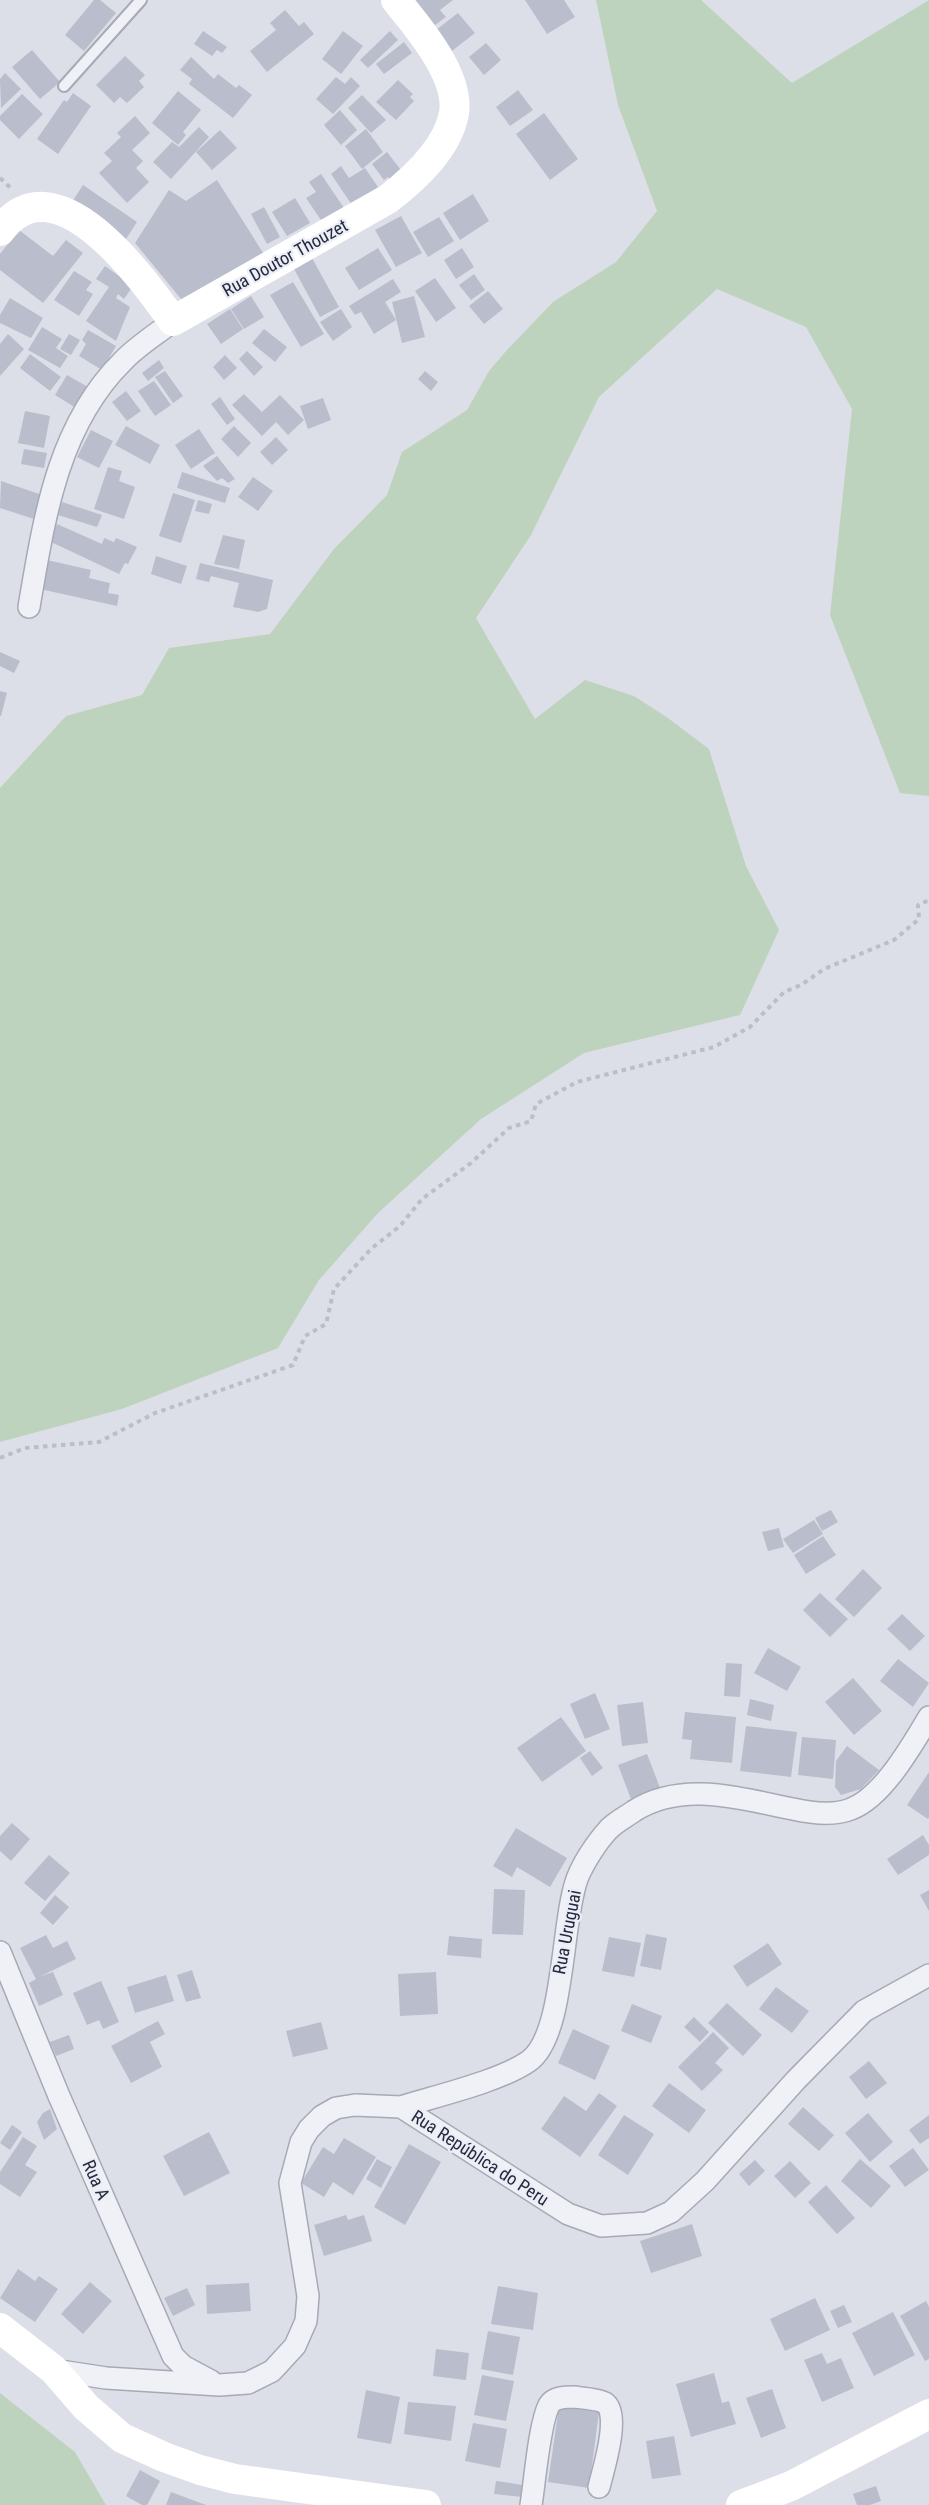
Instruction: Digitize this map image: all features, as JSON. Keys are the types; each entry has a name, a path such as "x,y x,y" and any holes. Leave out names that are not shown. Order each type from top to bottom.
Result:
{"street":[{"name":"Rua Doutor Thouzet","path":"173,321 388,199 408,183 430,159 446,134 454,112 451,88 441,62 396,0"},
{"path":"0,231 8,219 24,209 40,207 59,209 89,226 116,249 138,272 173,321 123,360 99,389 66,446 45,516 29,607"},
{"name":"Rua Uruguai","path":"401,2108 511,2071 530,2060 542,2044 553,2018 562,1949 577,1879 609,1829 637,1810 661,1798 691,1793 732,1797 803,1811 830,1813 851,1809 864,1801 881,1785 909,1750 929,1716"},
{"name":"Rua A","path":"0,1952 55,2086 173,2356 183,2366 219,2385"},
{"name":"Rua República do Peru","path":"54,2370 106,2378 219,2385 248,2383 272,2371 295,2346 306,2321 308,2296 290,2183 301,2142 309,2129 322,2116 336,2108 355,2105 401,2108 568,2214 601,2226 647,2223 671,2212 705,2181 796,2080 864,2012 929,1975"},
{"path":"0,2328 54,2370 86,2407 122,2438 164,2457 235,2479 426,2505"},
{"path":"531,2505 545,2419 550,2403 557,2398 572,2397 604,2402 610,2409 612,2425 599,2487"},
{"path":"741,2505 791,2486 929,2414"}],"lane":[{"path":"64,86 141,0"}],"path":[{"path":"0,1458 25,1448 99,1442 155,1413 293,1365 306,1336 326,1324 333,1289 372,1248 400,1226 422,1199 471,1163 509,1128 531,1121 536,1104 577,1082 714,1047 750,1027 784,992 801,985 825,969 894,940 919,919 918,905 929,900"}],"green space":[{"path":"596,0 701,0 792,83 929,0 929,796 900,793 830,615 852,409 806,327 717,289 599,397 531,535 476,618 535,719 585,680 634,696 709,749 746,866 779,930 740,1015 584,1053 481,1119 378,1213 319,1280 278,1348 122,1409 0,1442 0,788 66,716 142,695 169,648 270,634 334,549 387,495 402,452 467,410 489,371 507,350 553,302 616,262 657,211 618,105"},
{"path":"0,2393 75,2452 106,2505 0,2505"}],"building":[{"path":"94,0 100,0 116,13 84,51 65,35"},
{"path":"410,0 453,0 440,10 446,17 431,28"},
{"path":"525,0 564,0 575,17 547,34"},
{"path":"285,10 299,26 304,22 314,34 267,72 250,51 276,30 270,23"},
{"path":"458,13 475,33 448,54 432,33"},
{"path":"203,31 227,47 222,53 217,50 212,56 194,44"},
{"path":"343,31 363,46 341,74 322,59"},
{"path":"390,31 398,40 368,68 360,60"},
{"path":"404,42 412,53 384,74 376,64"},
{"path":"486,43 501,60 484,75 469,57"},
{"path":"32,50 60,82 40,99 12,67"},
{"path":"125,56 145,75 139,81 144,87 127,103 120,97 114,103 96,85"},
{"path":"191,57 214,79 218,74 236,88 239,85 252,95 233,118 189,84 192,79 180,70"},
{"path":"5,73 21,89 1,108 0,79"},
{"path":"336,77 345,84 351,77 360,86 333,114 316,99"},
{"path":"398,80 413,94 410,97 414,101 396,120 376,102"},
{"path":"518,90 533,110 510,126 496,107"},
{"path":"178,91 201,110 183,132 186,135 178,145 152,123"},
{"path":"73,93 91,106 58,154 37,139 64,100 67,102"},
{"path":"22,94 43,114 19,139 0,120 0,116"},
{"path":"362,95 386,120 371,133 348,108"},
{"path":"340,110 357,130 341,145 324,125"},
{"path":"544,113 578,159 550,180 516,134"},
{"path":"135,116 150,133 132,150 143,161 136,168 149,182 127,203 99,173 112,161 104,153 121,137 117,133"},
{"path":"199,127 209,137 171,179 153,162 172,142 179,147"},
{"path":"366,129 383,152 362,169 345,146"},
{"path":"220,130 237,148 212,170 196,152"},
{"path":"387,152 404,174 392,182 388,177 384,180 372,164"},
{"path":"341,166 349,178 365,168 382,193 356,211 331,174"},
{"path":"321,174 344,208 323,223 306,198 316,192 309,182"},
{"path":"217,180 267,259 186,305 135,243 169,190 186,201"},
{"path":"83,185 137,222 126,239 72,202"},
{"path":"473,194 489,221 460,240 443,213"},
{"path":"295,198 310,223 287,236 272,212"},
{"path":"264,207 280,237 267,244 251,214"},
{"path":"401,216 422,253 396,267 375,230"},
{"path":"439,217 454,241 428,257 413,232"},
{"path":"19,230 53,256 66,240 83,253 43,303 0,270 0,254"},
{"path":"378,248 392,270 359,290 345,268"},
{"path":"462,248 474,267 456,279 444,260"},
{"path":"312,258 339,307 320,317 293,267"},
{"path":"105,266 133,286 124,299 118,294 116,298 130,307 116,341 86,321 109,287 96,279"},
{"path":"74,271 92,282 86,290 93,294 79,316 54,300"},
{"path":"474,274 485,290 471,300 459,285"},
{"path":"435,278 456,308 436,322 415,291"},
{"path":"393,279 401,292 385,302 396,320 374,334 361,312 355,315 349,306"},
{"path":"293,282 324,334 301,347 270,295"},
{"path":"488,291 503,309 484,324 469,306"},
{"path":"251,296 264,317 244,329 231,309"},
{"path":"414,296 425,337 402,343 392,302"},
{"path":"10,298 43,318 31,338 0,323 0,315"},
{"path":"230,309 243,329 221,344 207,324"},
{"path":"341,309 352,327 333,341 320,322"},
{"path":"42,327 62,339 56,348 68,356 60,368 28,350"},
{"path":"264,329 287,347 275,362 252,343"},
{"path":"88,330 116,346 102,370 79,356 86,344 82,340"},
{"path":"8,334 24,349 0,376 0,344"},
{"path":"69,334 80,340 71,355 60,349"},
{"path":"247,351 263,367 254,376 239,359"},
{"path":"30,354 61,377 50,391 20,368"},
{"path":"225,355 237,368 224,380 213,367"},
{"path":"159,360 164,368 148,381 142,373"},
{"path":"165,371 183,396 173,403 155,377"},
{"path":"425,371 438,382 431,391 418,379"},
{"path":"67,375 88,387 76,408 55,395"},
{"path":"154,381 171,405 155,416 138,391"},
{"path":"126,391 141,411 127,421 112,402"},
{"path":"244,394 262,412 280,395 304,420 288,435 276,422 262,436 232,405"},
{"path":"220,397 235,419 227,425 211,404"},
{"path":"323,398 331,420 308,429 300,406"},
{"path":"25,411 50,416 44,448 18,443"},
{"path":"126,426 160,445 150,464 115,445"},
{"path":"234,426 251,443 238,457 221,439"},
{"path":"199,429 215,453 191,469 175,445"},
{"path":"91,430 113,441 99,468 77,457"},
{"path":"276,437 288,450 272,465 260,452"},
{"path":"24,449 47,453 44,468 21,464"},
{"path":"217,456 235,479 228,483 222,478 217,481 203,466"},
{"path":"108,467 122,471 119,481 135,487 124,519 94,509"},
{"path":"182,472 230,488 225,503 177,488"},
{"path":"253,477 273,491 258,511 238,497"},
{"path":"1,481 42,495 34,519 0,508"},
{"path":"173,493 195,500 181,543 159,536"},
{"path":"198,500 212,504 209,514 195,511"},
{"path":"62,502 102,515 97,527 58,515"},
{"path":"57,524 102,544 104,538 114,542 116,538 137,547 128,564 125,563 119,574 49,541"},
{"path":"223,535 245,540 239,569 214,564"},
{"path":"156,556 187,566 181,584 151,574"},
{"path":"47,560 91,570 89,578 110,583 108,593 119,595 117,606 40,589"},
{"path":"200,563 273,580 267,609 258,612 233,607 239,583 211,576 209,582 196,579"},
{"path":"0,652 20,661 14,673 0,666"},
{"path":"0,691 7,693 1,716 0,716"},
{"path":"831,1510 838,1522 822,1531 815,1518"},
{"path":"814,1520 823,1534 793,1553 783,1539"},
{"path":"779,1528 784,1547 768,1551 762,1532"},
{"path":"823,1536 836,1555 806,1574 794,1555"},
{"path":"863,1569 882,1588 854,1617 835,1599"},
{"path":"820,1593 848,1619 830,1637 803,1610"},
{"path":"902,1614 925,1636 910,1651 887,1629"},
{"path":"768,1648 801,1667 787,1691 754,1673"},
{"path":"898,1659 929,1683 913,1707 880,1681"},
{"path":"726,1663 742,1664 740,1697 724,1696"},
{"path":"853,1678 882,1711 854,1735 825,1702"},
{"path":"595,1693 610,1729 585,1739 570,1704"},
{"path":"750,1699 774,1705 771,1721 747,1715"},
{"path":"643,1702 648,1743 622,1746 617,1705"},
{"path":"685,1712 736,1717 732,1763 690,1759 692,1740 682,1739"},
{"path":"561,1717 586,1751 542,1782 517,1748"},
{"path":"746,1726 797,1732 791,1777 740,1771"},
{"path":"802,1737 836,1740 833,1779 798,1775"},
{"path":"847,1746 879,1770 861,1789 841,1795 835,1787 836,1761"},
{"path":"590,1751 603,1768 592,1776 580,1758"},
{"path":"647,1754 660,1788 631,1799 618,1765"},
{"path":"929,1772 929,1817 928,1819 907,1805"},
{"path":"12,1823 30,1839 11,1861 0,1851 0,1836"},
{"path":"516,1828 567,1858 550,1887 517,1867 512,1877 493,1866"},
{"path":"923,1835 929,1845 929,1855 898,1875 887,1859"},
{"path":"49,1855 70,1873 45,1901 24,1883"},
{"path":"494,1889 525,1890 523,1935 492,1934"},
{"path":"929,1890 929,1911 920,1895"},
{"path":"55,1895 69,1907 53,1925 40,1913"},
{"path":"646,1934 667,1938 661,1970 640,1966"},
{"path":"46,1935 53,1948 67,1941 76,1959 39,1977 53,1972 63,1995 39,2006 29,1983 36,1979 20,1948"},
{"path":"449,1936 482,1939 481,1958 447,1955"},
{"path":"609,1937 641,1943 634,1977 602,1971"},
{"path":"768,1943 782,1964 747,1987 733,1966"},
{"path":"192,1970 201,1998 186,2002 177,1975"},
{"path":"436,1972 438,2014 400,2016 398,1974"},
{"path":"166,1975 174,2001 135,2013 127,1987"},
{"path":"101,1981 119,2022 103,2029 99,2020 87,2025 73,1993"},
{"path":"776,1987 809,2011 792,2033 759,2009"},
{"path":"727,2003 762,2035 743,2056 708,2023"},
{"path":"632,2004 662,2016 651,2043 621,2031"},
{"path":"694,2017 709,2032 700,2042 684,2027"},
{"path":"158,2021 165,2034 150,2042 162,2067 131,2083 111,2046"},
{"path":"321,2022 328,2049 293,2057 286,2031"},
{"path":"573,2029 610,2046 595,2080 558,2063"},
{"path":"713,2032 729,2048 715,2063 723,2070 702,2091 678,2067"},
{"path":"69,2035 74,2049 56,2056 50,2042"},
{"path":"869,2061 887,2083 866,2099 849,2077"},
{"path":"669,2083 706,2110 689,2133 652,2106"},
{"path":"599,2093 617,2106 580,2157 541,2129 564,2096 586,2111"},
{"path":"803,2107 834,2135 819,2151 788,2124"},
{"path":"50,2109 57,2129 44,2140 37,2122 43,2113"},
{"path":"868,2113 893,2142 870,2162 845,2133"},
{"path":"624,2115 654,2134 628,2175 598,2155"},
{"path":"929,2115 929,2138 920,2144 909,2130"},
{"path":"12,2125 22,2132 10,2150 0,2143"},
{"path":"209,2132 230,2173 184,2196 163,2156"},
{"path":"23,2137 37,2146 25,2165 37,2172 20,2197 0,2184 0,2172"},
{"path":"344,2138 376,2157 353,2195 333,2182 324,2197 301,2183 323,2147 334,2154"},
{"path":"409,2144 441,2162 405,2225 374,2207"},
{"path":"913,2148 929,2170 905,2187 889,2166"},
{"path":"377,2159 392,2167 381,2188 366,2179"},
{"path":"860,2159 891,2186 871,2208 841,2181"},
{"path":"755,2160 765,2171 749,2186 739,2174"},
{"path":"790,2161 811,2183 795,2198 774,2176"},
{"path":"826,2185 855,2218 837,2234 808,2202"},
{"path":"346,2215 348,2220 364,2215 372,2241 324,2256 314,2225"},
{"path":"692,2224 702,2256 651,2273 640,2241"},
{"path":"18,2269 35,2281 39,2276 58,2289 35,2322 0,2298"},
{"path":"90,2282 112,2301 83,2334 61,2314"},
{"path":"249,2283 251,2311 207,2314 206,2285"},
{"path":"498,2286 538,2293 533,2330 491,2324"},
{"path":"187,2288 195,2305 173,2316 164,2298"},
{"path":"815,2298 830,2330 785,2351 770,2319"},
{"path":"926,2301 929,2307 929,2359 925,2361 900,2316"},
{"path":"844,2305 852,2322 838,2328 830,2311"},
{"path":"893,2312 915,2355 874,2376 852,2333"},
{"path":"488,2331 520,2337 513,2375 481,2369"},
{"path":"436,2349 469,2353 466,2380 433,2376"},
{"path":"822,2353 827,2364 841,2358 854,2388 822,2402 804,2360"},
{"path":"714,2373 722,2403 729,2401 736,2424 691,2437 676,2384"},
{"path":"482,2375 514,2381 506,2421 474,2415"},
{"path":"772,2389 786,2428 761,2438 746,2398"},
{"path":"366,2390 400,2397 391,2444 357,2438"},
{"path":"408,2402 456,2406 451,2441 404,2434"},
{"path":"559,2407 599,2412 589,2488 548,2482"},
{"path":"473,2423 507,2429 500,2468 465,2461"},
{"path":"674,2436 681,2475 652,2479 646,2441"},
{"path":"140,2470 160,2481 147,2505 142,2505 126,2496"},
{"path":"496,2481 523,2485 522,2497 494,2494"},
{"path":"876,2486 881,2501 870,2505 857,2505 853,2494"},
{"path":"171,2492 206,2505 166,2505"}]}
